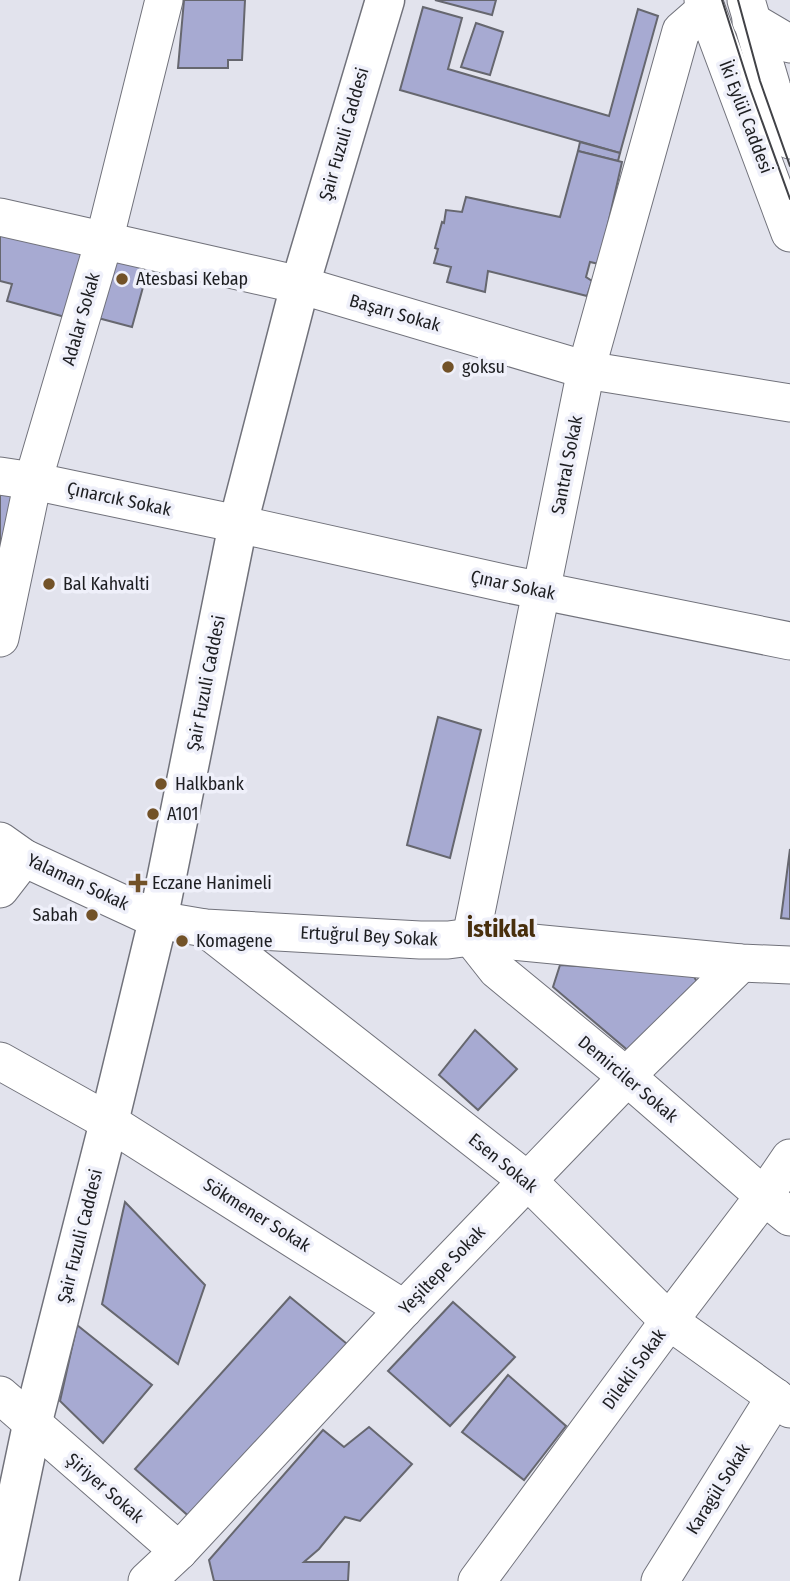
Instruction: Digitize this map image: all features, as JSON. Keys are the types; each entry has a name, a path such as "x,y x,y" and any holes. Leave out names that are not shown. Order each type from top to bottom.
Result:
{"main road":[{"name":"Şair Fuzuli Caddesi","path":"0,1577 32,1425 158,920 238,524 300,285 385,0"}],"street":[{"name":"Adalar Sokak","path":"0,638 16,479 104,241 164,0"},
{"name":"İki Eylül Caddesi","path":"705,4 790,233"},
{"name":"Santral Sokak","path":"471,937 586,370 681,31 705,4"},
{"path":"749,11 790,44"},
{"path":"749,11 790,139"},
{"name":"Başarı Sokak","path":"0,217 300,285 586,370 790,403"},
{"name":"Çınarcık Sokak","path":"16,479 238,524"},
{"name":"Çınar Sokak","path":"238,524 508,584 790,640"},
{"path":"0,890 12,850"},
{"name":"Yalaman Sokak","path":"12,850 158,920"},
{"name":"Ertuğrul Bey Sokak","path":"158,920 205,928 420,940 471,937 790,965"},
{"name":"Esen Sokak","path":"205,928 528,1181 670,1321 783,1403"},
{"name":"Demirciler Sokak","path":"471,937 497,970 777,1206"},
{"name":"Yeşiltepe Sokak","path":"147,1581 179,1551 626,1076 741,962"},
{"name":"Sökmener Sokak","path":"0,1061 109,1122 404,1309"},
{"name":"Dilekli Sokak","path":"477,1581 670,1321 777,1206 790,1158"},
{"name":"Şiriyer Sokak","path":"0,1395 179,1551"},
{"name":"Karagül Sokak","path":"660,1581 783,1403"}],"building":[{"path":"184,0 245,0 242,60 228,60 228,68 178,68"},
{"path":"435,0 496,0 492,15"},
{"path":"423,7 462,18 448,69 609,116 638,9 658,16 620,153 400,90"},
{"path":"476,23 503,32 490,75 461,67"},
{"path":"580,142 620,153 618,161 578,151"},
{"path":"578,151 622,162 599,264 590,262 586,277 592,281 587,296 488,271 485,292 447,282 451,267 434,263 438,249 435,248 446,210 462,212 466,197 560,217"},
{"path":"0,231 87,253 65,317 7,301 12,284 0,281"},
{"path":"114,260 148,269 132,327 98,318"},
{"path":"0,492 17,492 0,561"},
{"path":"438,717 481,730 450,858 407,845"},
{"path":"790,849 790,919 781,918"},
{"path":"560,965 692,973 697,982 631,1053 553,987"},
{"path":"475,1030 517,1069 478,1110 439,1075"},
{"path":"125,1202 205,1285 178,1364 102,1304"},
{"path":"290,1297 352,1348 192,1519 135,1469"},
{"path":"453,1302 515,1357 450,1426 388,1371"},
{"path":"77,1325 152,1385 103,1443 60,1401"},
{"path":"508,1375 566,1426 524,1480 462,1432"},
{"path":"369,1427 412,1464 360,1521 345,1517 319,1549 304,1562 349,1562 348,1581 214,1581 209,1560 323,1430 344,1447"}],"tram line":[{"path":"722,0 790,199"},
{"path":"738,0 760,81 790,166"}],"place":[{"name":"Atesbasi Kebap","path":"122,279"},
{"name":"goksu","path":"448,367"},
{"name":"Bal Kahvalti","path":"49,584"},
{"name":"Halkbank","path":"161,784"},
{"name":"A101","path":"153,814"},
{"name":"Eczane Hanimeli","path":"138,883"},
{"name":"Sabah","path":"92,915"},
{"name":"Komagene","path":"182,941"}],"district":[{"name":"İstiklal","path":"501,929"}]}
